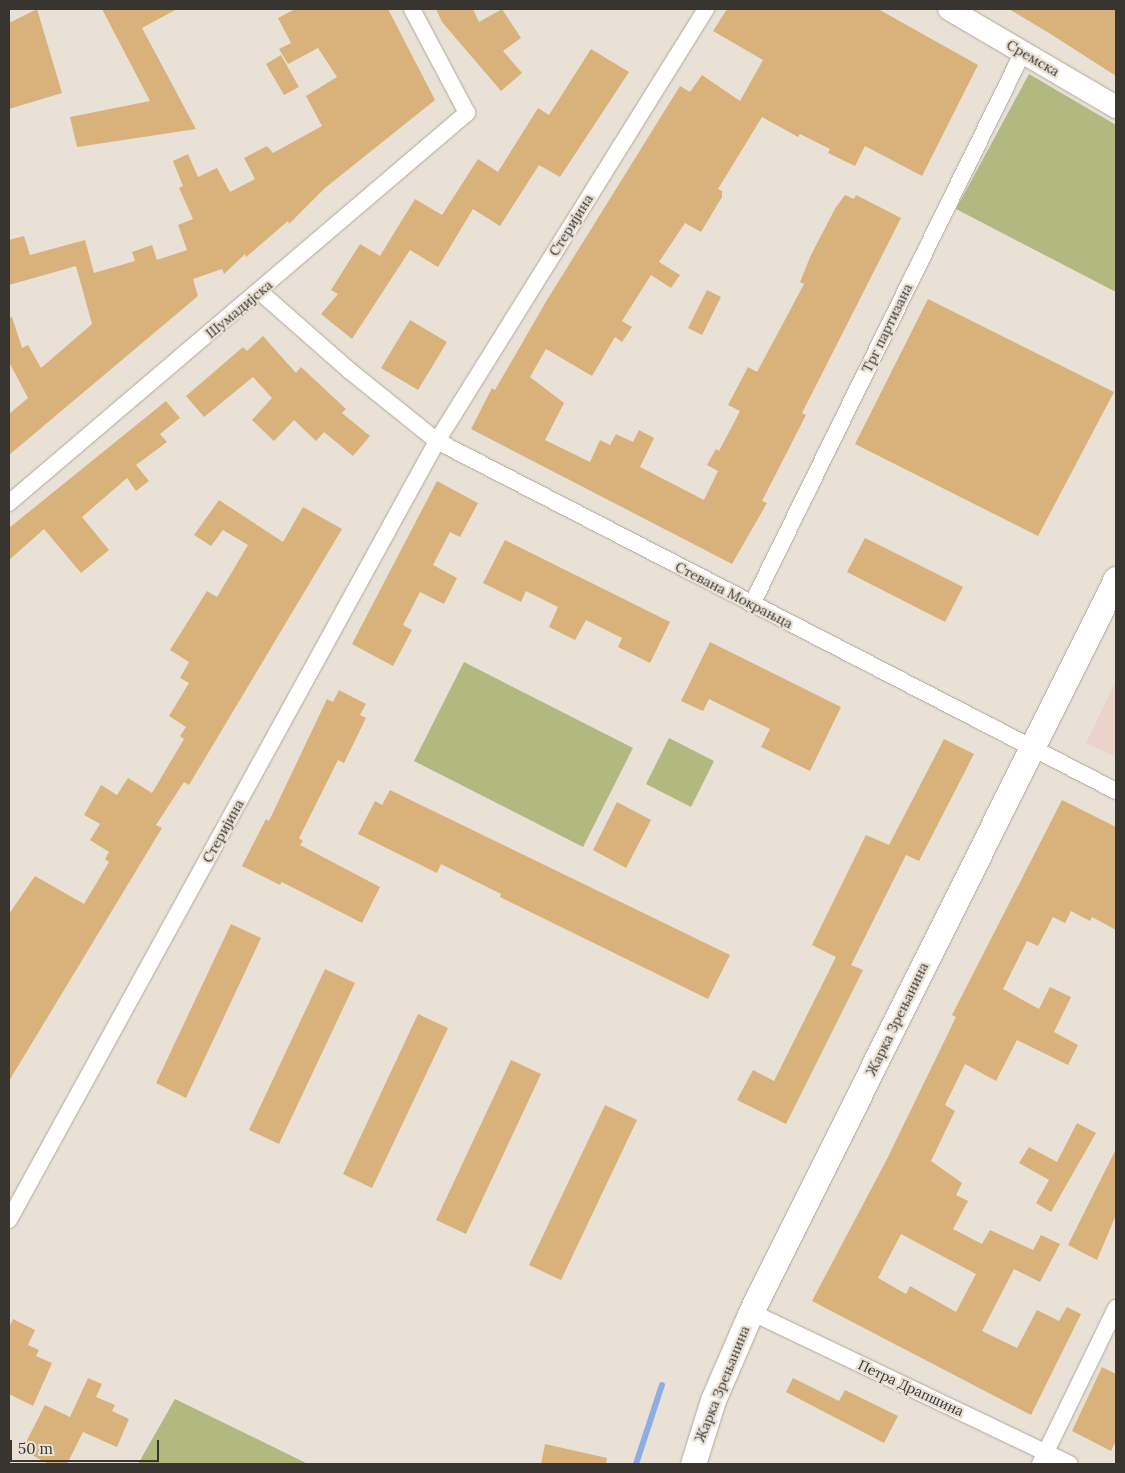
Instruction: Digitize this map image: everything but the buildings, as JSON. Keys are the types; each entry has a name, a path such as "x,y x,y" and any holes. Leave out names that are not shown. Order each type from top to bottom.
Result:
{"main road":[{"name":"Жарка Зрењанина","path":"693,1464 713,1400 751,1312 1116,580"}],"street":[{"name":"Шумадијска","path":"9,503 467,113 412,9"},
{"name":"Стеријина","path":"9,1220 437,441 706,9"},
{"name":"Сремска","path":"949,9 1116,107"},
{"name":"Трг партизана","path":"752,604 1023,52"},
{"path":"259,291 350,371 437,441"},
{"name":"Стевана Мокрањца","path":"437,441 1116,791"},
{"path":"1043,1458 1116,1308"},
{"name":"Петра Драпшина","path":"751,1312 1043,1458 1070,1464"}],"shaded area":[{"path":"1116,681 1116,757 1086,743"}],"green space":[{"path":"1029,74 1116,125 1116,292 956,209"},
{"path":"464,662 633,748 583,847 414,761"},
{"path":"669,738 714,761 691,807 646,784"},
{"path":"175,1399 308,1464 138,1464"}],"waterway":[{"path":"636,1464 662,1385"}]}
